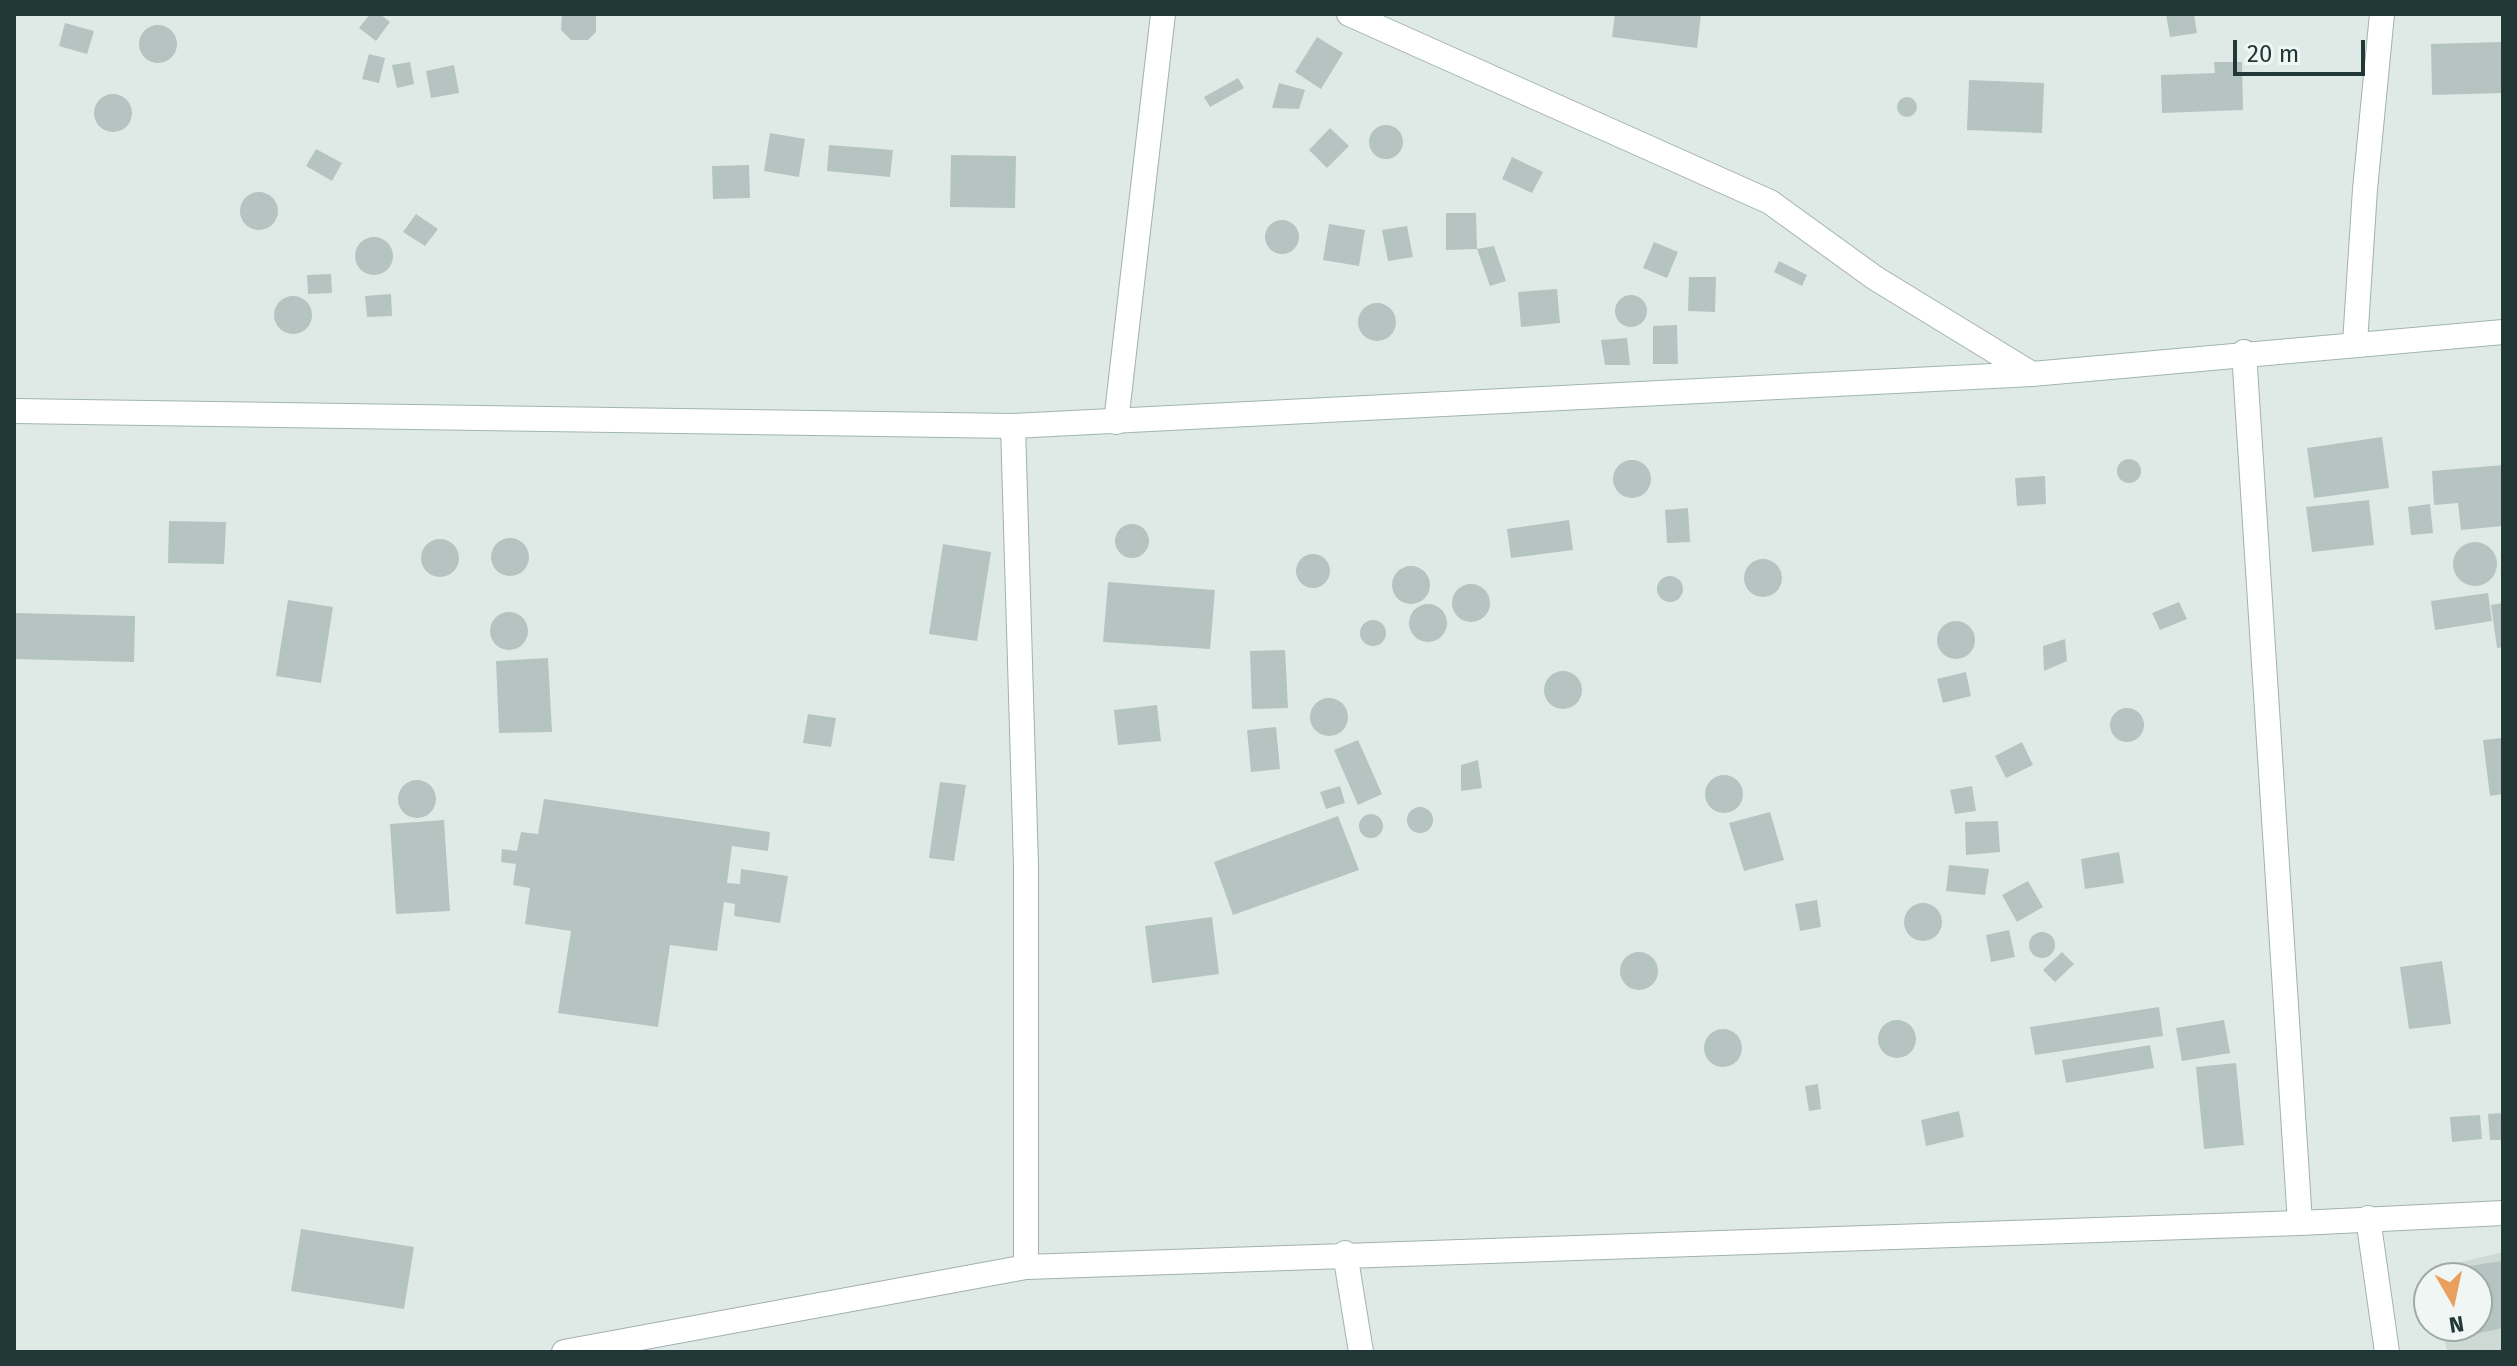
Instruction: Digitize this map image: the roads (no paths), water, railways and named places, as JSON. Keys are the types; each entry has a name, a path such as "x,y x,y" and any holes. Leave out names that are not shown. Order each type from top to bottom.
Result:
{"street":[{"path":"1116,422 1163,14"},
{"path":"1349,14 1770,202 1875,278 2032,374"},
{"path":"2355,343 2365,189 2382,14"},
{"path":"14,411 1013,426 2032,374 2244,352 2503,332"},
{"path":"2244,352 2300,1223"},
{"path":"1013,426 1026,865 1026,1267"},
{"path":"564,1352 1026,1267 1345,1253 2300,1223 2503,1213"},
{"path":"2368,1218 2387,1352"},
{"path":"1345,1253 1361,1352"}]}
